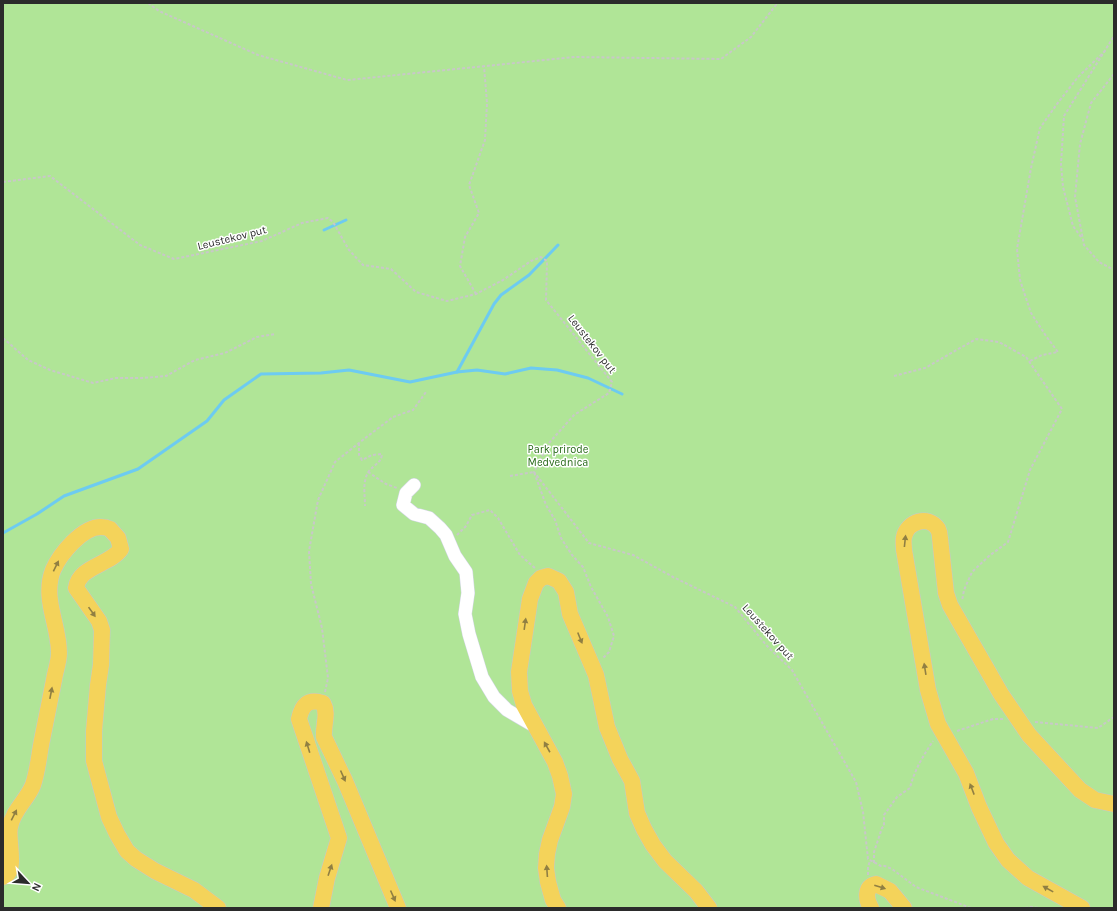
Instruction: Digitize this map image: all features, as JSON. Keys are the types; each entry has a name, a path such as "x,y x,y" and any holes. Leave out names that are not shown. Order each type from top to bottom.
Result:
{"main road":[{"path":"1082,908 1028,878 1008,860 996,843 979,807 966,773 938,724 928,690 904,550 904,537 908,528 912,524 922,521 932,524 938,529 946,593 950,605 1001,694 1018,720 1029,735 1080,790 1095,800 1114,804"},
{"path":"3,877 10,872 12,862 8,833 10,823 15,812 33,786 59,655 58,635 50,607 49,590 53,570 70,545 87,532 100,527 110,529 118,538 121,549 117,555 80,577 76,588 99,621 102,630 101,660 94,731 94,761 109,817 127,851 136,859 155,871 194,890 218,908"},
{"path":"558,908 553,900 546,868 550,840 562,807 564,794 555,762 524,705 520,691 519,672 530,600 536,583 545,577 552,577 555,579 563,586 566,592 570,614 596,675 607,727 620,759 632,780 637,813 644,830 665,861 696,891 709,908"},
{"path":"321,908 327,878 338,846 339,838 299,719 300,711 305,704 316,700 323,703 326,708 323,729 324,737 345,781 398,908"},
{"path":"871,908 868,902 868,892 870,887 876,884 890,891 904,908"}],"lane":[{"path":"410,489 403,505 414,514 429,518 440,528 455,556 466,572 468,594 465,614 469,634 482,677 494,697 506,710 536,727"}],"path":[{"path":"148,3 159,11 258,55 347,80 575,58 721,59 751,37 776,5 775,3"},
{"path":"1082,238 1073,226 1063,187 1062,164 1064,116 1114,36"},
{"path":"1029,361 1042,355 1058,352 1031,312 1020,280 1018,249 1032,161 1040,128 1078,77 1105,50"},
{"path":"476,294 460,266 465,237 479,212 469,185 485,140 487,103 484,66"},
{"path":"1114,74 1091,103 1080,144 1075,197 1084,245 1099,262 1114,270"},
{"name":"Leustekov put","path":"3,182 50,176 140,245 174,259 262,241 302,222 328,218 334,222 349,250 363,265 392,269 416,292 447,301 476,294 503,280 531,261 541,257 547,261 546,300 612,382 609,393 574,415 549,443 534,472 589,543 633,555 673,577 735,607 767,646 792,670 856,782 863,812 868,859 892,869 916,888 971,908"},
{"path":"3,338 28,360 50,370 93,383 116,378 166,376 195,360 225,353 256,337 275,334"},
{"path":"894,376 925,368 950,352 976,340 999,342 1026,357 1062,408 1030,470 1008,542 989,556 972,572 964,590 962,603"},
{"path":"323,703 328,678 322,628 311,584 309,551 318,500 335,462 394,417 413,410 426,392"},
{"path":"359,443 359,455 362,460 372,455 382,454 381,460 368,472 364,483 365,506"},
{"path":"368,472 386,484 410,489"},
{"path":"510,476 534,472 546,505 555,520 561,538 572,555 583,566 591,587 608,617 614,636 609,652 599,662 591,665"},
{"path":"448,541 466,526 472,515 490,510 498,518 520,555 545,577"},
{"path":"1025,908 1042,908"}],"green space":[{"name":"Park prirode Medvednica","path":"3,3 1114,3 1114,908 3,908"}],"waterway":[{"path":"324,230 346,220"},
{"path":"457,372 494,304 501,295 529,275 558,245"},
{"path":"3,533 37,514 64,496 138,469 207,421 224,400 261,374 321,373 349,370 410,382 457,372 477,370 505,374 531,368 557,370 588,378 622,394"}]}
